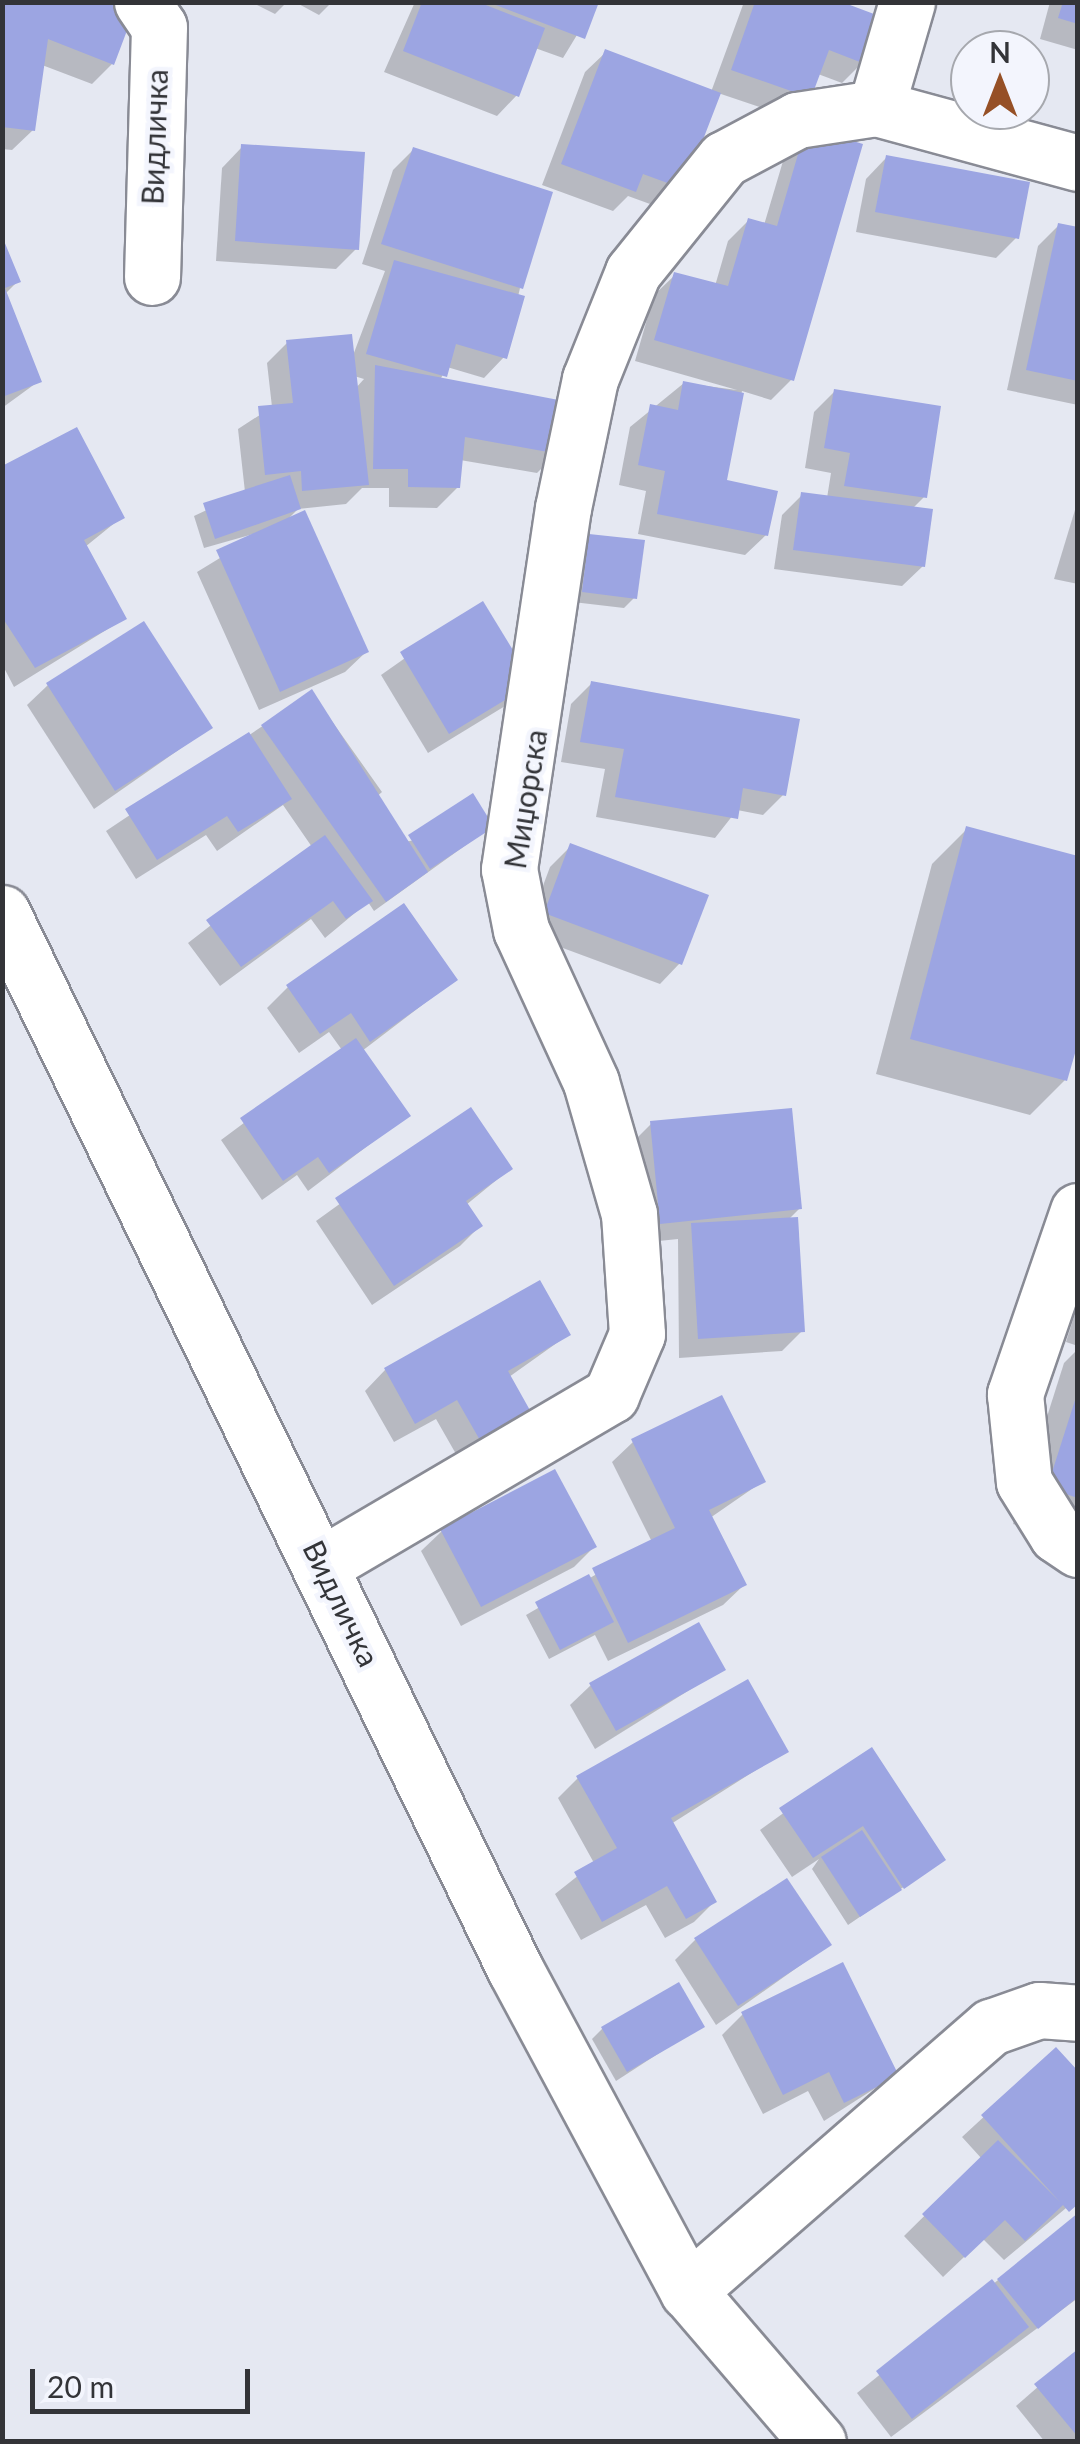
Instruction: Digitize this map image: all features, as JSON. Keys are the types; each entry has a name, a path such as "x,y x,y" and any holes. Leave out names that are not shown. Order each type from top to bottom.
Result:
{"street":[{"name":"Видличка","path":"142,2 159,27 152,277"},
{"path":"907,2 876,108 1078,163"},
{"name":"Миџорска","path":"323,1564 612,1396 638,1334 629,1214 591,1082 521,930 509,869 563,508 597,362 633,272 685,198 724,159 797,120 876,108"},
{"name":"Видличка","path":"2,913 323,1564 515,1970 688,2291 818,2442"},
{"path":"1078,1211 1014,1394 1024,1482 1057,1535 1078,1549"},
{"path":"688,2291 991,2027 1039,2010 1078,2013"}],"building":[{"path":"2,2 108,2 134,12 114,65 48,39 35,131 2,127"},
{"path":"422,2 478,2 545,28 519,97 403,51"},
{"path":"488,2 599,2 585,39"},
{"path":"755,2 842,2 882,17 865,64 829,50 811,98 731,70"},
{"path":"1063,2 1078,2 1078,24 1058,18"},
{"path":"605,49 721,93 684,189 643,174 636,192 561,164"},
{"path":"806,127 863,144 794,381 654,340 674,272 728,286 748,218 777,226"},
{"path":"241,144 365,152 359,250 235,241"},
{"path":"413,147 553,192 523,289 381,244"},
{"path":"886,155 1030,182 1019,239 875,212"},
{"path":"1058,223 1078,227 1078,381 1026,370"},
{"path":"2,236 21,282 5,288 42,382 2,397"},
{"path":"394,260 525,296 507,359 456,344 447,377 366,354"},
{"path":"352,334 369,485 302,491 301,471 265,475 258,406 293,403 286,340"},
{"path":"375,365 569,402 559,454 465,437 460,488 408,487 408,469 373,469"},
{"path":"683,381 744,393 727,480 778,491 768,536 657,514 665,471 638,465 650,404 678,410"},
{"path":"834,389 941,406 927,498 844,486 850,453 824,448"},
{"path":"77,427 125,518 84,540 127,619 35,668 2,617 2,466"},
{"path":"290,475 301,509 215,539 203,503"},
{"path":"801,492 933,509 925,567 793,550"},
{"path":"305,510 369,652 280,692 216,550"},
{"path":"589,534 645,540 637,599 582,592"},
{"path":"483,601 533,683 449,734 400,652"},
{"path":"144,621 213,728 115,791 46,683"},
{"path":"591,681 800,719 786,796 743,788 738,819 615,797 624,749 580,742"},
{"path":"312,689 428,872 386,902 261,725"},
{"path":"249,732 292,799 238,832 227,816 157,860 125,809"},
{"path":"473,793 494,827 430,869 408,835"},
{"path":"966,826 1078,856 1078,1043 1067,1081 910,1039"},
{"path":"325,835 373,901 346,919 333,901 241,967 206,920"},
{"path":"570,843 709,895 682,965 544,913"},
{"path":"404,903 458,980 370,1042 351,1013 320,1034 286,985"},
{"path":"356,1038 411,1116 329,1173 318,1157 283,1181 240,1118"},
{"path":"471,1107 513,1169 466,1201 483,1226 394,1286 335,1198"},
{"path":"792,1108 802,1209 660,1224 650,1121"},
{"path":"798,1217 805,1332 698,1339 691,1223"},
{"path":"540,1280 571,1335 508,1371 536,1421 485,1449 457,1400 415,1424 384,1368"},
{"path":"1078,1394 1078,1498 1047,1488"},
{"path":"722,1395 766,1482 709,1510 747,1585 628,1643 592,1568 675,1528 631,1439"},
{"path":"555,1469 597,1547 481,1607 440,1529"},
{"path":"589,1574 614,1622 560,1650 535,1602"},
{"path":"699,1622 726,1670 616,1731 589,1683"},
{"path":"748,1679 789,1752 671,1818 717,1902 686,1919 667,1886 602,1922 574,1872 617,1848 576,1776"},
{"path":"872,1747 946,1860 904,1889 863,1826 813,1858 779,1808"},
{"path":"862,1830 902,1890 860,1917 821,1857"},
{"path":"787,1878 832,1945 738,2006 694,1938"},
{"path":"843,1962 899,2076 844,2103 829,2072 783,2095 741,2012"},
{"path":"679,1982 705,2027 627,2072 601,2027"},
{"path":"1056,2047 1078,2071 1078,2204 1069,2212 1063,2205 1025,2241 1005,2220 965,2258 922,2214 998,2140 1060,2202 981,2115"},
{"path":"1078,2213 1078,2297 1038,2329 997,2279"},
{"path":"992,2279 1029,2327 912,2419 876,2371"},
{"path":"1078,2349 1078,2437 1034,2384"}]}
